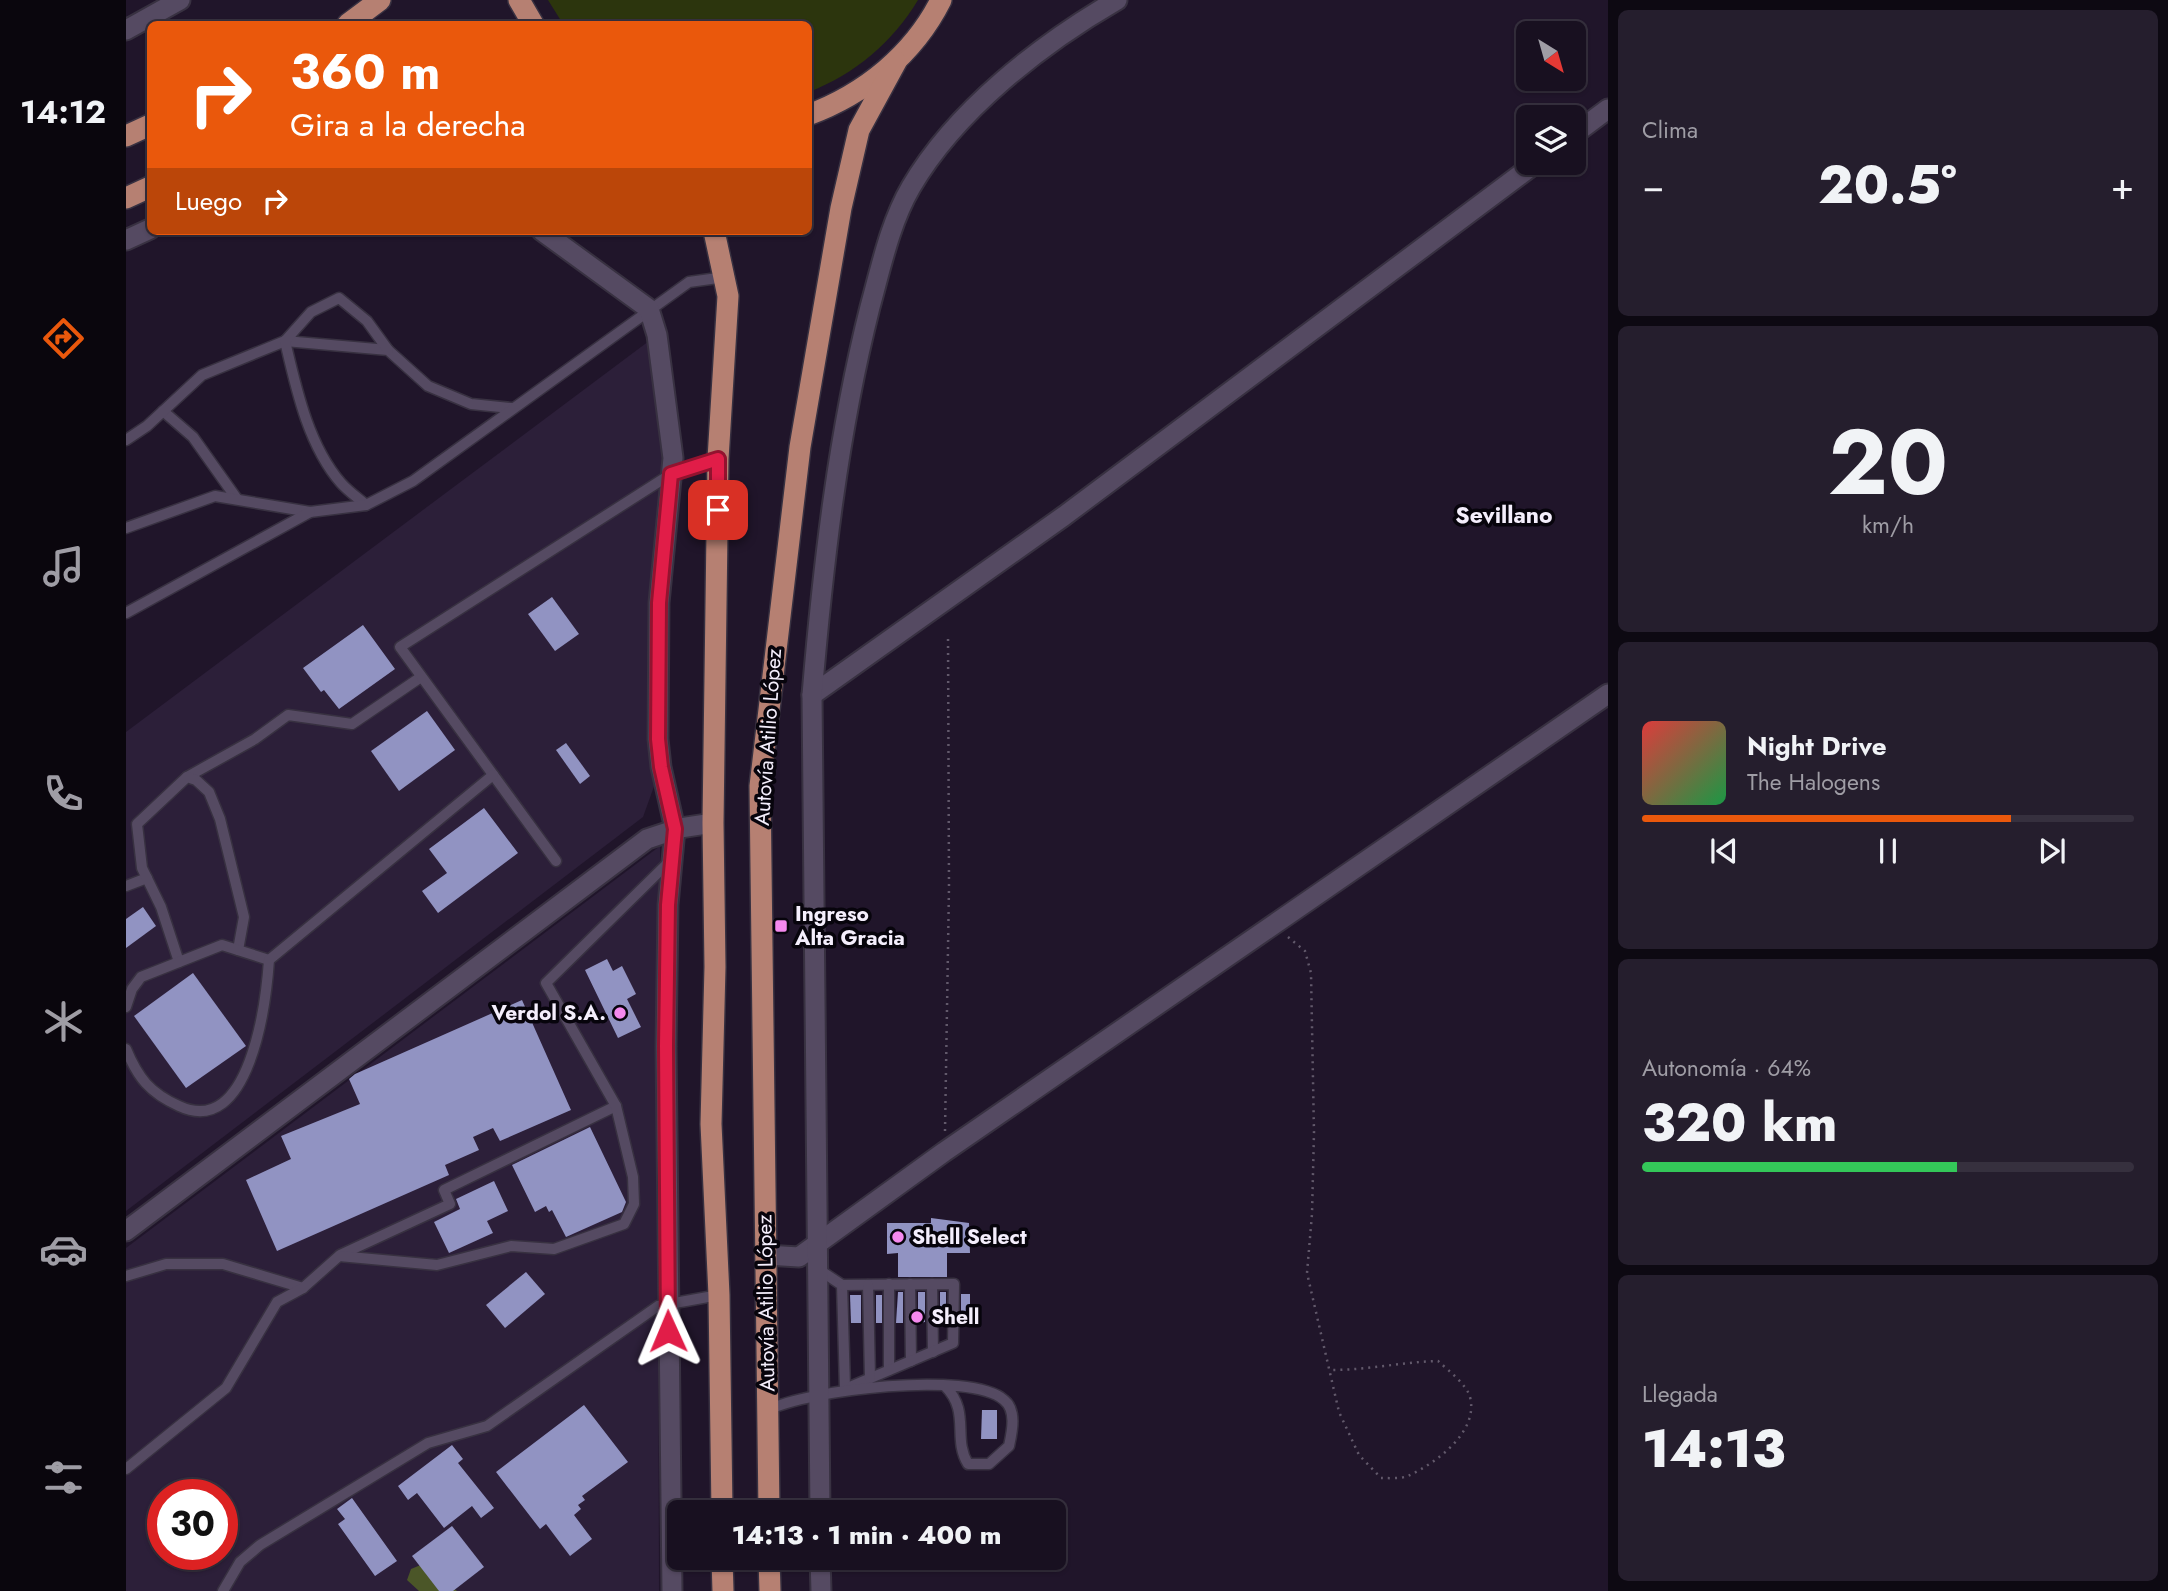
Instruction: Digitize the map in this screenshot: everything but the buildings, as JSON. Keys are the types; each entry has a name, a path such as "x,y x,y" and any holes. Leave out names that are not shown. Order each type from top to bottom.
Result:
{"main road":[{"path":"352,21 380,0"},
{"path":"519,0 531,21"},
{"name":"Autovía Atilio López","path":"812,114 831,107 865,87 896,62 920,34 941,0"},
{"name":"Autovía Atilio López","path":"769,1500 760,786 779,605 800,447 851,162 859,130 896,62"},
{"path":"126,136 147,126"},
{"path":"126,198 147,188"},
{"path":"715,235 728,296 718,459 713,823 715,967 711,1124 719,1295 722,1500"},
{"path":"722,1570 723,1591"},
{"path":"769,1570 770,1591"}],"street":[{"path":"126,30 180,0"},
{"path":"820,1500 820,1242 812,695 822,575 854,371 884,252 910,189 944,138 1010,76 1072,26 1117,0"},
{"path":"1586,125 1608,109"},
{"path":"812,695 1064,516 1520,175"},
{"path":"126,240 147,230"},
{"path":"547,235 649,309 657,335 673,458 659,603 658,739 661,767 675,829 668,905 666,1046 672,1591"},
{"path":"766,1255 799,1258 944,1152 1608,694"},
{"path":"126,1231 647,839 675,829 713,823"},
{"path":"820,1570 821,1591"}],"lane":[{"path":"126,528 215,496 310,512 366,505 413,481 689,282 726,277"},
{"path":"126,440 202,375 285,341 311,312 339,299 368,321 388,350 428,387 471,404 512,408"},
{"path":"285,341 388,350"},
{"path":"285,341 295,385 317,445 341,483 366,505"},
{"path":"163,411 193,437 237,499"},
{"path":"556,861 400,647 671,474 718,459"},
{"path":"126,613 310,512"},
{"path":"179,962 161,907 142,868 137,824 187,777 256,739 288,715 352,724 421,677"},
{"path":"126,1049 146,1087 159,1097 184,1109 198,1110 214,1109 229,1102 251,1059 267,992 269,960 493,775"},
{"path":"187,777 196,780 209,792 220,819 244,917 238,950"},
{"path":"339,1256 437,1265 511,1246 554,1249 624,1224 634,1204 633,1177 616,1106 547,983 672,858"},
{"path":"126,886 147,878"},
{"path":"127,1003 141,976 222,946 269,960"},
{"path":"126,1469 226,1388 277,1301 303,1289 339,1256 450,1204 444,1191 616,1106"},
{"path":"799,1258 842,1285 954,1284 953,1343 845,1388"},
{"path":"126,1276 166,1264 223,1264 303,1289"},
{"path":"889,1284 889,1370"},
{"path":"910,1284 911,1361"},
{"path":"932,1284 933,1352"},
{"path":"842,1285 845,1388"},
{"path":"868,1285 870,1378"},
{"path":"223,1591 240,1562 260,1545 428,1443 486,1426 658,1306 719,1295"},
{"path":"768,1410 783,1402 845,1388 945,1386 972,1387 993,1393 1007,1401 1013,1429 1009,1446 989,1464 968,1464 964,1457 960,1410 955,1397 945,1386"}],"path":[{"path":"944,1152 949,887 948,634"},
{"path":"1286,936 1305,951 1311,973 1314,1147 1307,1272 1315,1318 1331,1370 1339,1412 1359,1455 1381,1478 1406,1478 1462,1436 1471,1417 1470,1395 1438,1361 1410,1362 1363,1370 1331,1370"}],"shaded area":[{"path":"657,335 673,458 661,767 643,817 126,1211 126,732"},
{"name":"Verdol S.A.","path":"660,846 667,1220 658,1227 659,1591 126,1591 126,1248"}],"green space":[{"path":"548,0 918,0 897,30 871,55 842,76 812,91 812,21 561,21"},
{"path":"423,1564 457,1591 419,1591 407,1580 411,1569"}],"place":[{"name":"Ingreso Alta Gracia","path":"781,926"},
{"name":"Verdol S.A.","path":"620,1013"},
{"name":"Shell Select","path":"898,1237"},
{"name":"Shell","path":"917,1317"}],"district":[{"name":"Sevillano","path":"1504,515"}],"route":[{"path":"668,1331 666,1046 668,905 675,829 661,767 658,739 659,603 671,474 718,459 718,510"}]}
